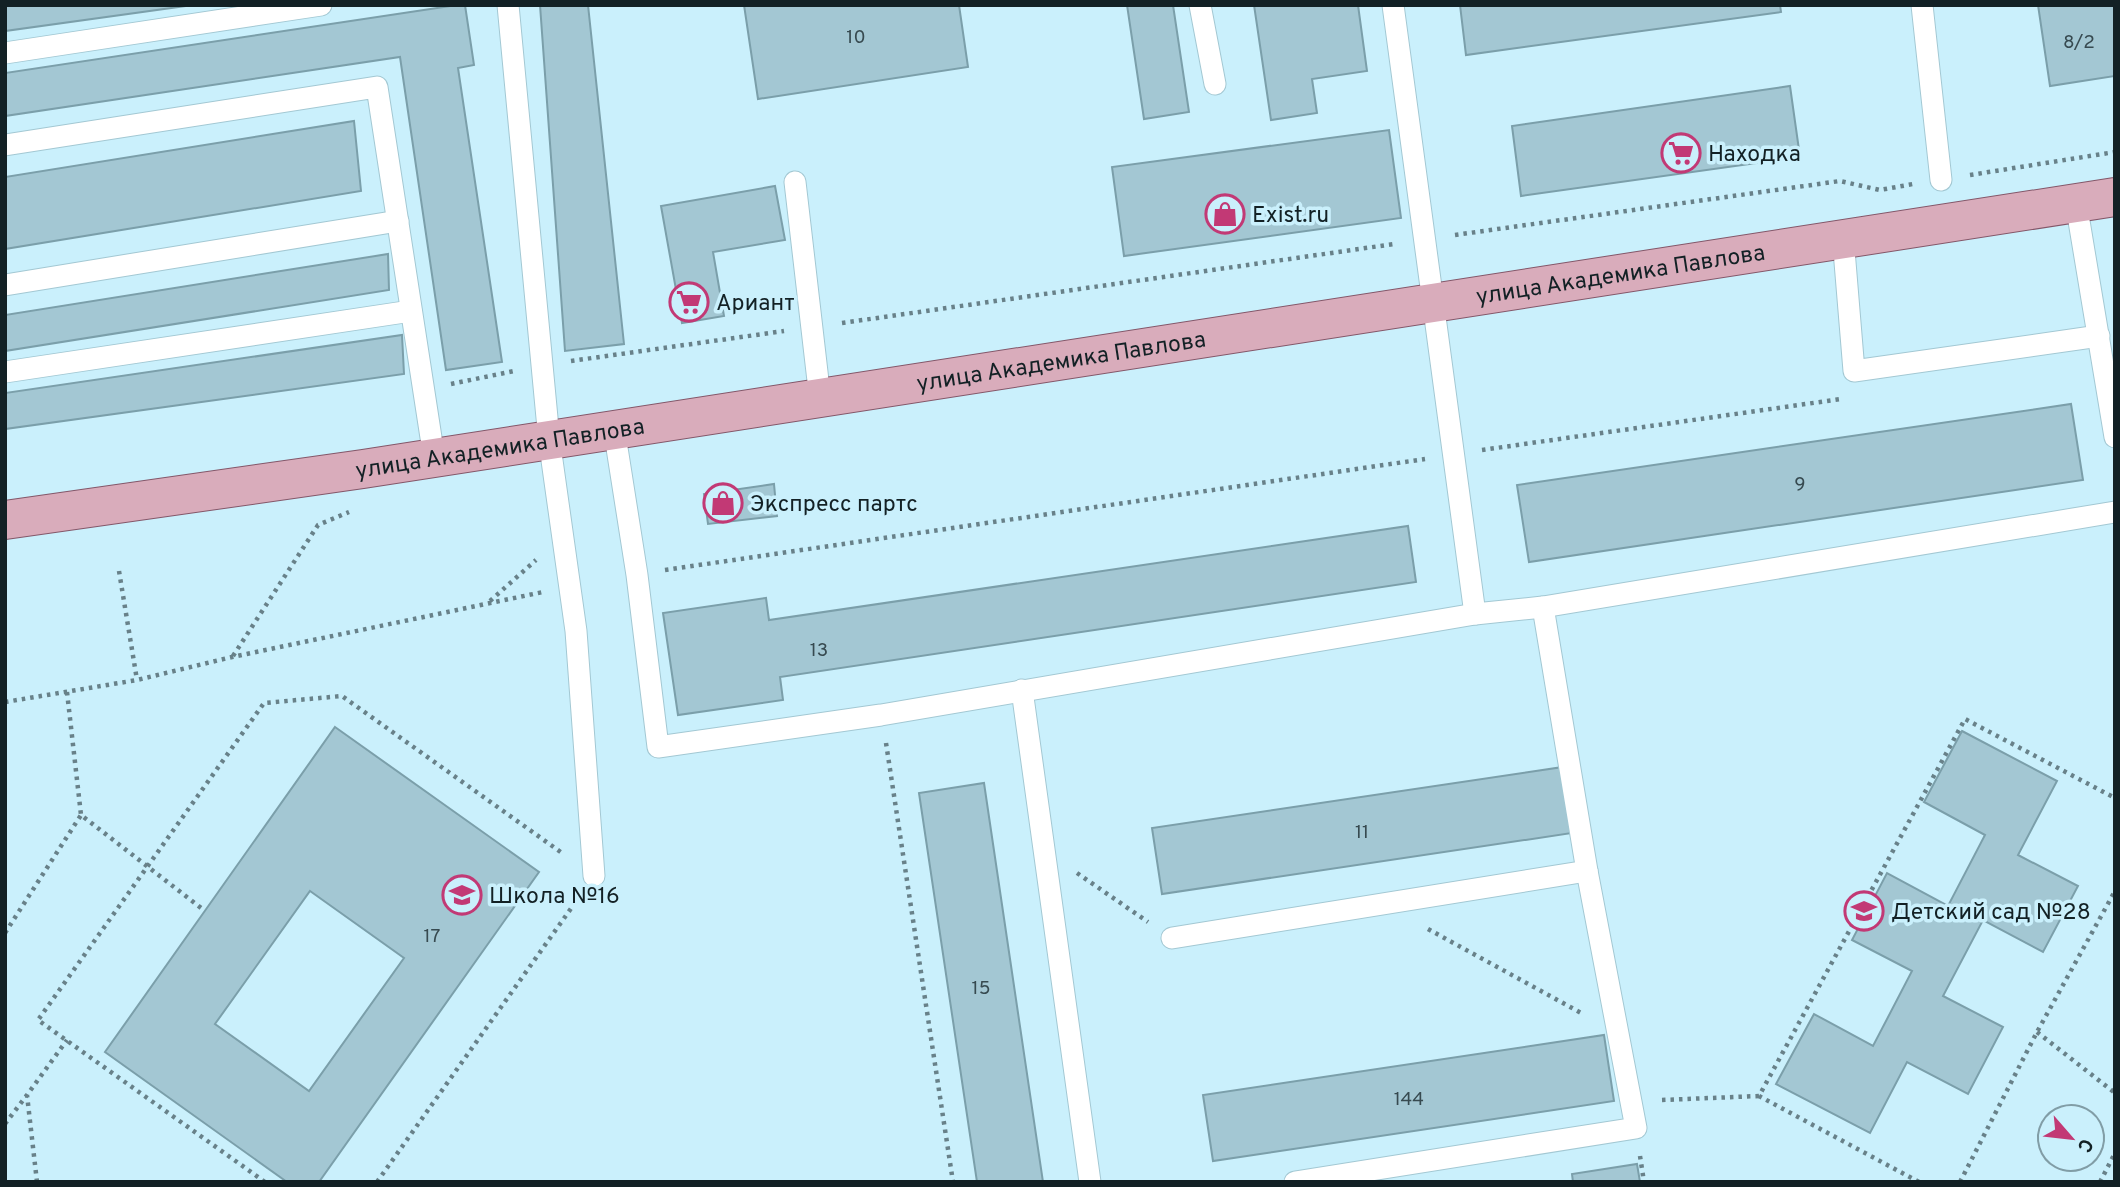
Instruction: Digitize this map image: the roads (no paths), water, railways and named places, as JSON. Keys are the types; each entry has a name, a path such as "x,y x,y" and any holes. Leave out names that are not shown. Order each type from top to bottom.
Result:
{"main road":[{"name":"улица Академика Павлова","path":"5,520 820,398 2115,197"}],"lane":[{"path":"5,53 321,5"},
{"path":"508,5 549,439 576,631 594,876"},
{"path":"1200,5 1215,84"},
{"path":"1393,5 1475,614"},
{"path":"1922,5 1941,180"},
{"path":"5,145 377,87 434,457"},
{"path":"795,182 820,398"},
{"path":"2076,204 2115,437"},
{"path":"5,285 398,221"},
{"path":"1843,238 1854,371 2099,336"},
{"path":"5,372 411,311"},
{"path":"614,429 658,747 881,715 1475,614 1543,607 2115,512"},
{"path":"1295,1182 1636,1128 1587,871 1543,607"},
{"path":"1022,690 1090,1182"},
{"path":"1172,938 1587,871"}],"place":[{"name":"Находка","path":"1681,153"},
{"name":"Exist.ru","path":"1225,214"},
{"name":"Ариант","path":"689,302"},
{"name":"Экспресс партс","path":"723,503"},
{"name":"Школа №16","path":"462,895"},
{"name":"Детский сад №28","path":"1864,911"}]}
